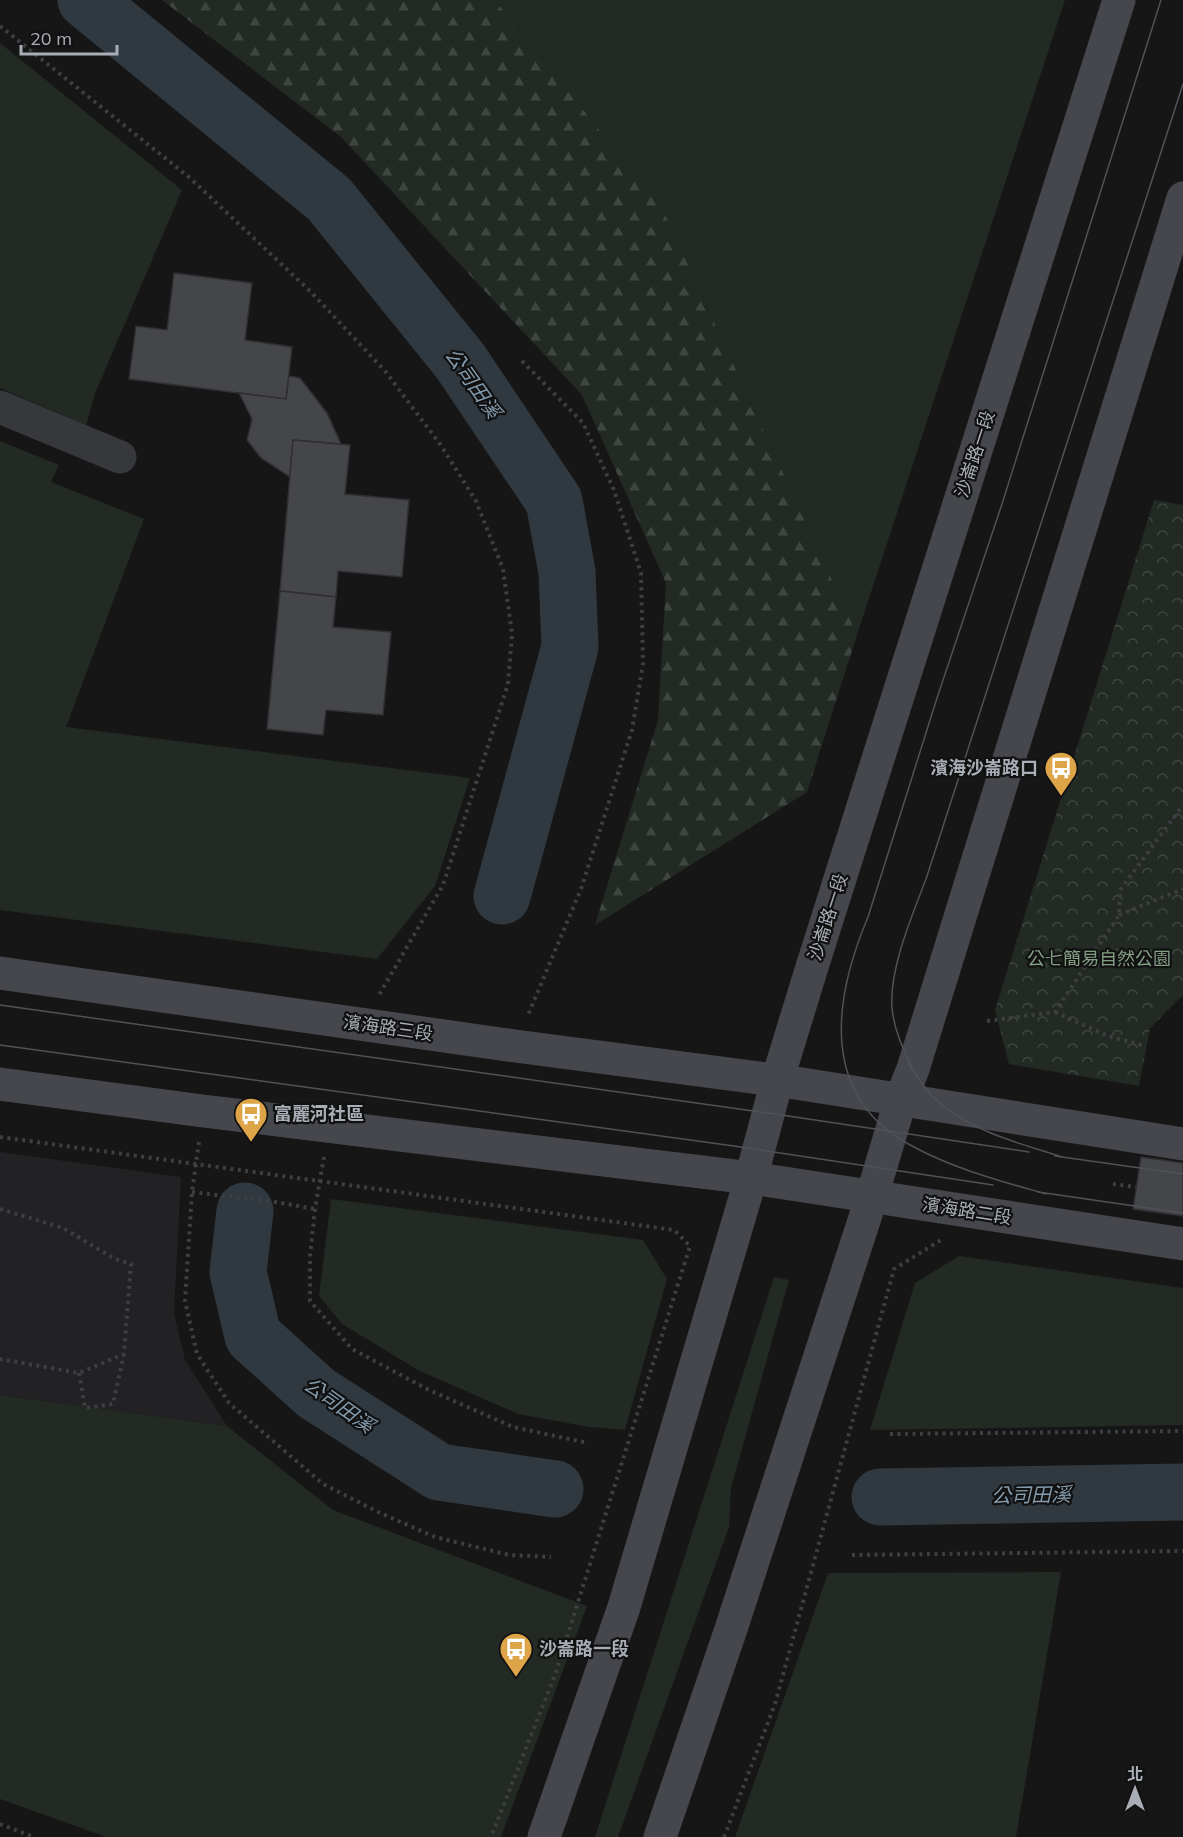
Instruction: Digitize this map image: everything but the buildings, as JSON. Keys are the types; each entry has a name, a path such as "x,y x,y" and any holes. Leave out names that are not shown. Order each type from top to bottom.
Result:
{"street":[{"name":"沙崙路一段","path":"544,1837 624,1607 751,1178 777,1081 1119,0"},
{"path":"660,1837 730,1632 872,1196 1183,198"},
{"path":"0,407 120,457"},
{"name":"濱海路三段","path":"0,973 901,1099"},
{"path":"0,1084 328,1127 751,1178"},
{"path":"901,1099 1183,1144"},
{"name":"濱海路二段","path":"751,1178 1183,1244"}],"path":[{"path":"0,26 190,178 311,292 385,371 440,444 476,501 503,569 512,634 508,684 443,885 362,1024"},
{"path":"515,1046 581,889 632,730 643,664 641,573 614,490 583,423 522,361"},
{"path":"1055,1012 1119,915 1120,890 1183,805"},
{"path":"1119,915 1183,890"},
{"path":"987,1021 1055,1012 1108,1036 1145,1047"},
{"path":"203,1111 192,1192 185,1301 197,1354 229,1403 323,1484 378,1512 435,1537 509,1555 551,1557"},
{"path":"328,1127 310,1256 310,1301 352,1349 429,1390 513,1426 588,1443"},
{"path":"0,1137 674,1230 690,1246 556,1671 491,1837"},
{"path":"1113,1184 1136,1187"},
{"path":"192,1192 315,1209"},
{"path":"0,1209 63,1228 115,1259 131,1264 124,1354 113,1404 85,1408 79,1373"},
{"path":"724,1837 775,1704 894,1269 941,1240"},
{"path":"0,1359 79,1373 124,1354"},
{"path":"890,1434 1183,1431"},
{"path":"852,1555 1183,1551"},
{"path":"0,1824 34,1837"}],"shaded area":[{"path":"0,1152 181,1177 174,1313 185,1360 227,1426 0,1395"}],"green space":[{"path":"162,0 495,0 662,208 857,635 807,792 595,925 658,720 666,583 582,395 341,137"},
{"path":"495,0 1065,0 857,635 662,208"},
{"path":"0,43 182,190 96,391 86,425 0,388"},
{"path":"0,441 59,465 51,482 144,519 66,727 470,778 435,886 377,959 0,910"},
{"name":"公七簡易自然公園","path":"1154,500 1183,505 1183,995 1150,1028 1139,1086 1009,1064 995,1010"},
{"path":"331,1199 643,1240 667,1279 625,1430 589,1427 518,1414 418,1370 342,1324 319,1296"},
{"path":"959,1256 1183,1288 1183,1425 870,1430 915,1283"},
{"path":"774,1277 789,1280 731,1488 729,1527 618,1837 595,1837"},
{"path":"0,1395 227,1426 333,1510 587,1606 501,1837 106,1837 0,1799"},
{"path":"1061,1572 1016,1837 735,1837 828,1573"}],"waterway":[{"name":"公司田溪","path":"86,0 329,199 460,361 554,501 567,572 570,647 502,896"},
{"name":"公司田溪","path":"245,1211 238,1272 253,1336 316,1393 439,1472 555,1489"},
{"name":"公司田溪","path":"880,1497 1183,1492"}],"tram line":[{"path":"1046,1194 978,1174 944,1161 912,1146 882,1125 861,1101 848,1074 842,1044 842,1013 847,981 856,949 1001,507 1161,0"},
{"path":"1062,1157 985,1131 970,1124 938,1102 908,1063 913,1069 902,1047 895,1024 892,993 898,960 908,926 926,879 1183,84"},
{"path":"0,1005 1029,1152"},
{"path":"0,1045 734,1146 993,1185"},
{"path":"1055,1156 1183,1174"},
{"path":"1038,1192 1183,1213"}],"place":[{"name":"濱海沙崙路口","path":"1061,797"},
{"name":"富麗河社區","path":"251,1143"},
{"name":"沙崙路一段","path":"516,1678"}]}
